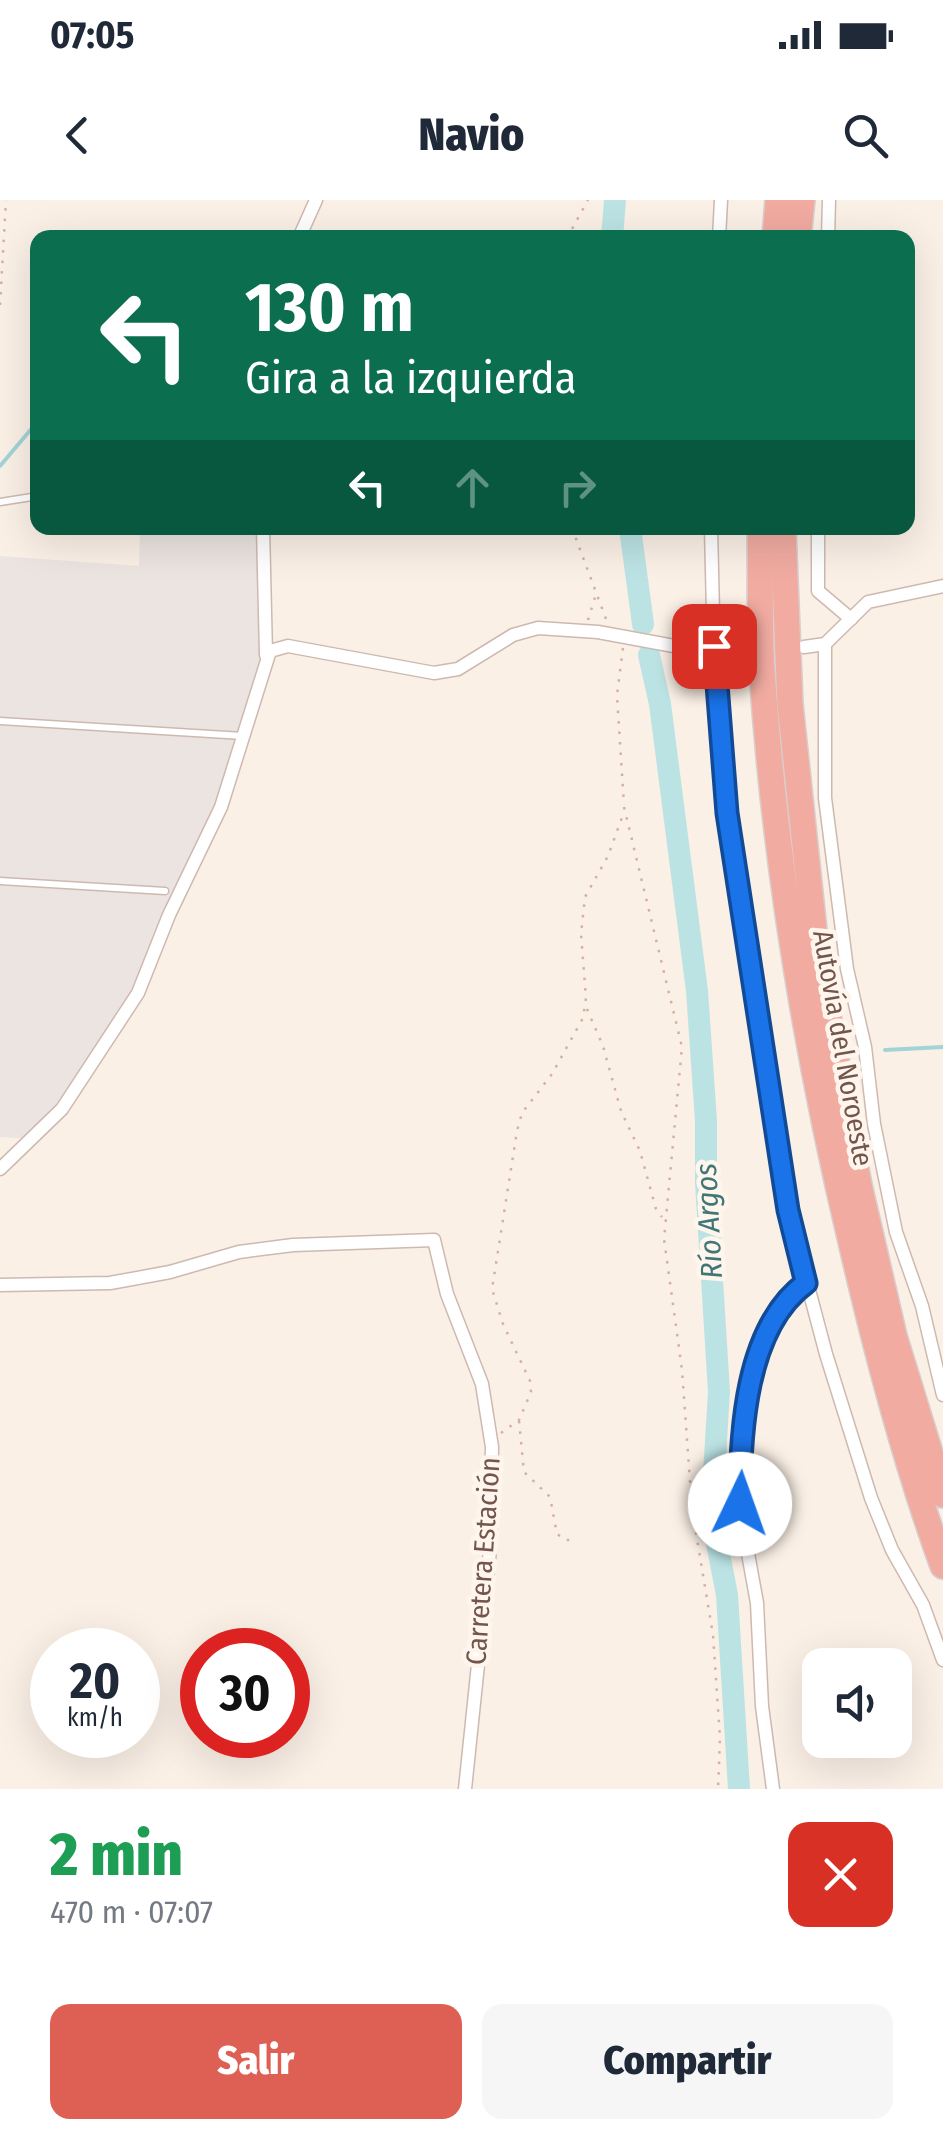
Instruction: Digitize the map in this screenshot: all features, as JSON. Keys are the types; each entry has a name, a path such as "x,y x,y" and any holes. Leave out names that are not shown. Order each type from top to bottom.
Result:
{"highway":[{"path":"776,230 778,200"},
{"path":"799,230 802,200"},
{"name":"Autovía del Noroeste","path":"760,535 762,669 789,918 810,1048 874,1340 943,1566"},
{"name":"Autovía del Noroeste","path":"784,535 790,704 816,949 860,1185 890,1317 943,1495"}],"street":[{"path":"303,230 316,200"},
{"path":"719,230 722,200"},
{"path":"828,230 829,200"},
{"path":"0,1169 62,1109 132,1003 221,806 245,736 266,654 264,535"},
{"path":"711,535 714,646 727,813 788,1210 871,1498 892,1550 922,1605 943,1660"},
{"path":"818,535 818,591 851,619"},
{"path":"804,646 826,644 868,602 943,586"},
{"path":"266,654 288,646 434,673 474,662 527,630 573,629 674,646 744,646"},
{"path":"826,644 825,798 847,969 865,1047 874,1124 892,1215 922,1306 943,1395"},
{"name":"Carretera Estación","path":"0,1285 110,1283 170,1272 239,1252 311,1244 430,1239 437,1246 447,1294 482,1384 491,1439 490,1550 465,1789"},
{"path":"773,1789 762,1706 754,1574 740,1504 740,1474 755,1358 778,1308 806,1283"}],"lane":[{"path":"0,502 30,497"},
{"path":"0,721 245,736"},
{"path":"0,882 165,890"}],"path":[{"path":"0,305 6,200"},
{"path":"571,230 588,200"},
{"path":"575,535 596,593 618,636 617,695 624,807 682,1048 664,1220 684,1398 689,1482 713,1635 720,1738 718,1789"},
{"path":"573,629 588,619 596,593"},
{"path":"624,807 620,830 585,897 581,957 586,1008 640,1151 656,1209 664,1220"},
{"path":"491,1439 519,1420 528,1404 530,1382 502,1324 492,1289 522,1113 552,1074 586,1008"},
{"path":"519,1420 524,1472 550,1497 557,1534 576,1540"}],"shaded area":[{"path":"140,535 263,535 266,655 241,752 144,981 92,1062 32,1139 0,1137 0,556 139,566"}],"waterway":[{"name":"Río Argos","path":"613,230 615,200"},
{"path":"0,466 30,430"},
{"name":"Río Argos","path":"631,535 643,624"},
{"name":"Río Argos","path":"649,655 660,704 697,991 719,1392 713,1490 716,1538 727,1595 739,1789"},
{"path":"885,1050 943,1047"}],"route":[{"path":"714,646 727,813 788,1210 806,1283 778,1308 755,1358 740,1474 740,1504"}]}
